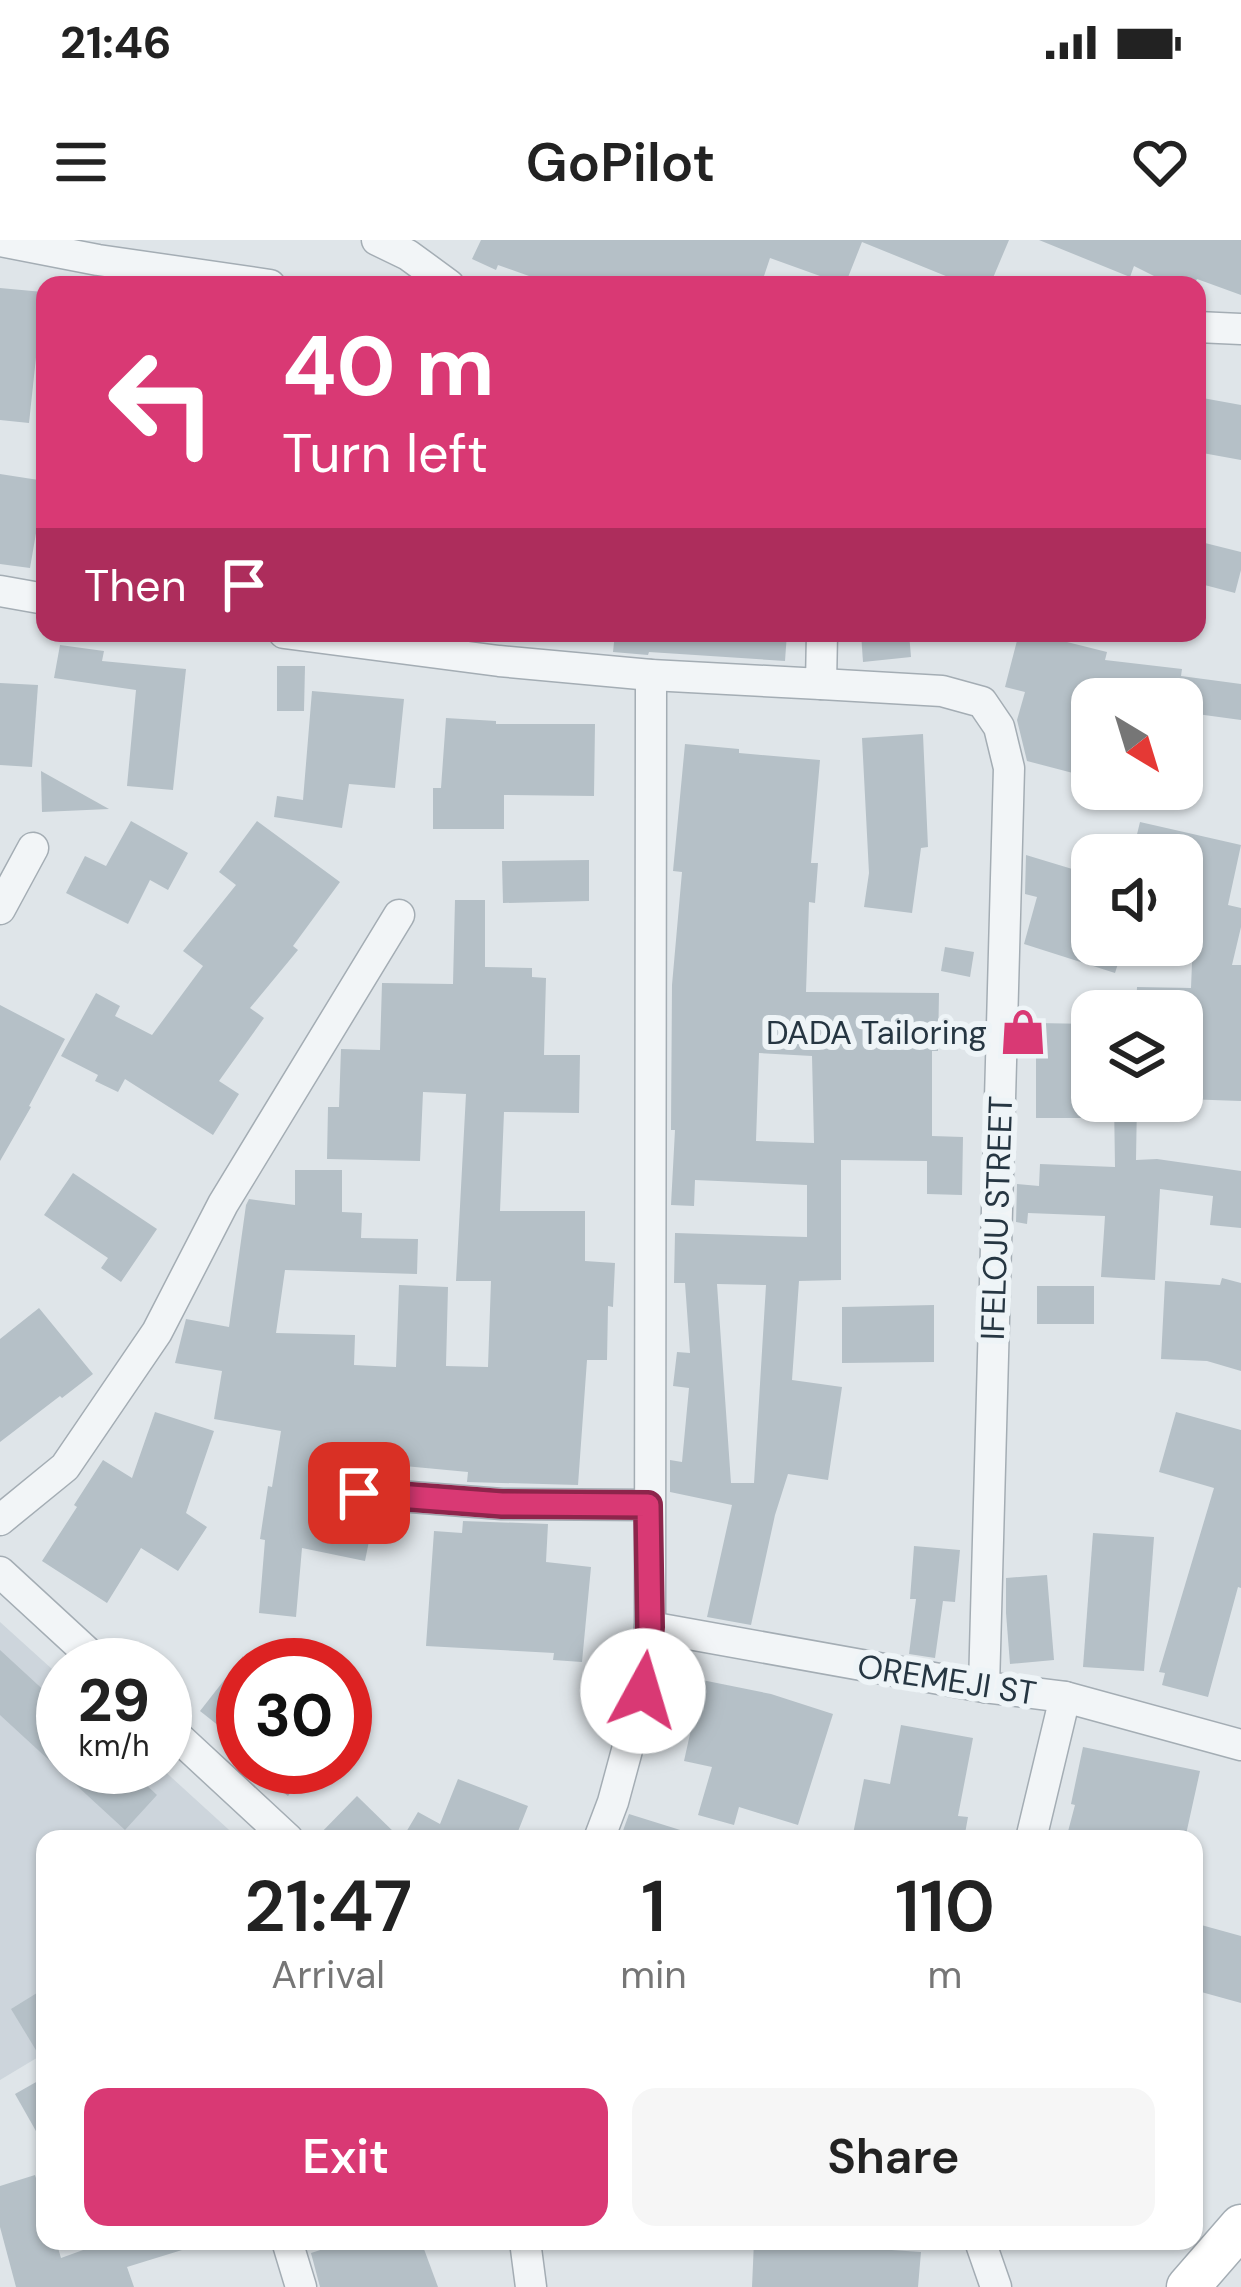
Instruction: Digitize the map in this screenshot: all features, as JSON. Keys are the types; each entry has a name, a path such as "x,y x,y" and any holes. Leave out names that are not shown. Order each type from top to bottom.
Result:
{"main road":[{"path":"1188,2287 1241,2226"},
{"path":"1222,2287 1241,2266"}],"street":[{"path":"377,240 437,276"},
{"path":"0,241 208,276"},
{"path":"1206,327 1241,329"},
{"path":"0,591 36,597"},
{"path":"353,642 650,675 821,684 822,642"},
{"path":"602,1830 643,1691 650,1627 650,675"},
{"name":"IFELOJU STREET","path":"821,684 941,692 982,702 999,728 1009,768 984,1688"},
{"path":"0,909 33,848"},
{"path":"0,1520 64,1467 157,1332 223,1204 399,915"},
{"path":"359,1493 502,1504 648,1505"},
{"path":"0,1572 72,1638"},
{"name":"OREMEJI ST","path":"650,1627 984,1688 1065,1697 1241,1745"},
{"path":"1033,1830 1065,1697"},
{"path":"192,1750 278,1830"},
{"path":"290,2250 302,2287"},
{"path":"526,2250 531,2287"},
{"path":"983,2250 996,2287"}],"shaded area":[{"path":"0,1622 36,1655 36,1794 190,1794 229,1830 36,1830 36,2058 0,2080"}],"building":[{"path":"481,240 1009,240 994,276 946,276 862,242 849,276 820,276 770,258 764,276 529,276 498,265 496,270 472,259"},
{"path":"1039,240 1241,240 1241,295 1206,282 1206,276 1154,276 1134,266 1128,276"},
{"path":"0,288 36,291 29,423 0,420"},
{"path":"1206,399 1241,405 1241,460 1206,454"},
{"path":"0,474 36,480 36,533 30,568 0,564"},
{"path":"1206,543 1241,552 1235,593 1206,585"},
{"path":"614,642 786,642 785,661 613,652"},
{"path":"862,642 910,642 911,657 863,662"},
{"path":"1017,642 1067,642 1107,652 1105,660 1182,669 1181,676 1196,678 1071,678 1071,773 1027,761 1017,720 1025,692 1005,687"},
{"path":"60,645 104,651 102,661 186,669 173,790 127,786 136,690 54,678"},
{"path":"277,666 305,666 304,711 277,711"},
{"path":"1203,679 1241,684 1241,720 1203,715"},
{"path":"0,683 38,685 32,767 0,765"},
{"path":"312,691 404,699 395,788 349,784 342,828 274,817 277,796 303,800"},
{"path":"446,718 496,724 595,724 594,796 504,795 504,829 433,829 433,788 441,788"},
{"path":"923,734 928,847 921,848 912,913 864,907 869,873 862,738"},
{"path":"685,744 820,760 811,863 818,863 815,903 809,902 806,992 939,993 938,1051 932,1051 932,1136 963,1137 962,1195 927,1194 927,1161 841,1160 841,1280 799,1281 792,1380 842,1387 828,1480 788,1474 751,1625 707,1617 732,1505 670,1492 670,1460 682,1462 689,1388 673,1386 677,1352 690,1353 685,1283 674,1283 675,1233 807,1237 807,1185 695,1180 694,1206 671,1205 675,1130 671,1130 672,985 682,872 673,871","holes":["759,1053 812,1056 814,1143 756,1141","717,1284 766,1285 754,1483 731,1483"]},
{"path":"41,771 109,809 42,812"},
{"path":"131,821 188,853 168,890 150,880 128,924 66,893 85,856 106,866"},
{"path":"257,821 340,882 293,946 298,950 250,1008 264,1018 219,1081 239,1094 213,1135 125,1079 118,1092 95,1081 98,1075 61,1056 96,993 120,1006 115,1016 152,1035 203,966 183,951 236,885 219,872"},
{"path":"1140,822 1193,834 1137,834"},
{"path":"1203,836 1241,845 1228,905 1241,908 1232,965 1241,965 1241,1101 1203,1100 1203,990 1137,990 1191,988 1192,966 1203,966"},
{"path":"1026,855 1071,869 1071,959 1024,944 1037,897 1025,894"},
{"path":"589,860 589,901 503,903 502,861"},
{"path":"455,900 485,900 485,967 532,968 532,977 546,978 544,1055 580,1055 579,1113 504,1112 500,1211 585,1211 585,1261 615,1263 607,1360 587,1360 578,1485 467,1482 468,1472 330,1459 323,1511 373,1521 365,1561 302,1548 296,1617 259,1613 265,1540 260,1539 281,1431 214,1419 222,1371 175,1363 186,1319 229,1327 249,1199 295,1205 295,1170 342,1170 342,1212 362,1213 361,1238 418,1239 417,1274 285,1270 276,1333 355,1335 354,1365 396,1367 399,1285 448,1287 446,1366 488,1367 491,1281 456,1281 466,1094 423,1092 420,1161 327,1159 328,1107 339,1107 341,1049 380,1050 382,983 453,984"},
{"path":"945,947 974,952 970,977 941,971"},
{"path":"0,1005 65,1039 0,1161"},
{"path":"1036,1023 1071,1024 1071,1118 1036,1118"},
{"path":"1114,1122 1137,1122 1136,1160 1241,1171 1241,1228 1210,1225 1213,1196 1160,1189 1155,1280 1101,1277 1105,1216 1028,1213 1027,1224 1016,1222 1017,1184 1039,1186 1040,1164 1115,1167"},
{"path":"73,1173 157,1229 121,1282 101,1268 108,1258 44,1215"},
{"path":"1222,1278 1241,1283 1241,1371 1207,1361 1161,1359 1165,1281 1220,1285"},
{"path":"1037,1286 1094,1286 1094,1324 1037,1324"},
{"path":"934,1305 934,1362 842,1363 842,1307"},
{"path":"39,1308 93,1374 0,1442 0,1339"},
{"path":"155,1412 214,1431 186,1513 207,1527 178,1571 141,1548 107,1603 42,1561 103,1460 132,1478"},
{"path":"1176,1412 1241,1430 1241,1588 1208,1697 1162,1685 1165,1673 1159,1672 1214,1488 1159,1472"},
{"path":"463,1521 548,1524 546,1562 591,1567 582,1662 553,1660 554,1653 426,1646 434,1531 462,1533"},
{"path":"1093,1533 1154,1537 1144,1671 1083,1667"},
{"path":"914,1546 960,1550 955,1602 943,1601 935,1658 909,1654 916,1599 910,1599"},
{"path":"1047,1575 1054,1660 1010,1664 1006,1578"},
{"path":"0,1650 36,1683 36,1748 0,1715"},
{"path":"702,1680 771,1694 833,1714 798,1825 739,1807 734,1825 698,1815 712,1767 684,1761"},
{"path":"216,1691 216,1724 200,1711"},
{"path":"901,1725 973,1738 958,1816 968,1817 966,1830 854,1830 864,1779 890,1784"},
{"path":"1083,1747 1200,1771 1187,1830 1068,1830 1075,1805 1071,1804"},
{"path":"458,1779 528,1806 519,1830 407,1830 418,1812 440,1824"},
{"path":"86,1794 156,1794 125,1830"},
{"path":"357,1796 392,1830 324,1830"},
{"path":"629,1814 680,1830 623,1830"},
{"path":"1203,1925 1241,1936 1241,2003 1203,1992"},
{"path":"36,1994 36,2050 11,2009"},
{"path":"36,2082 36,2131 15,2094"},
{"path":"35,2175 36,2250 59,2250 61,2258 83,2250 182,2250 127,2267 134,2287 16,2287 0,2227 0,2186"},
{"path":"424,2250 438,2287 320,2287 311,2253"},
{"path":"754,2250 921,2252 918,2287 752,2287"}],"place":[{"name":"DADA Tailoring","path":"1023,1032"}],"route":[{"path":"359,1493 502,1504 648,1505 650,1627 643,1691"}]}
